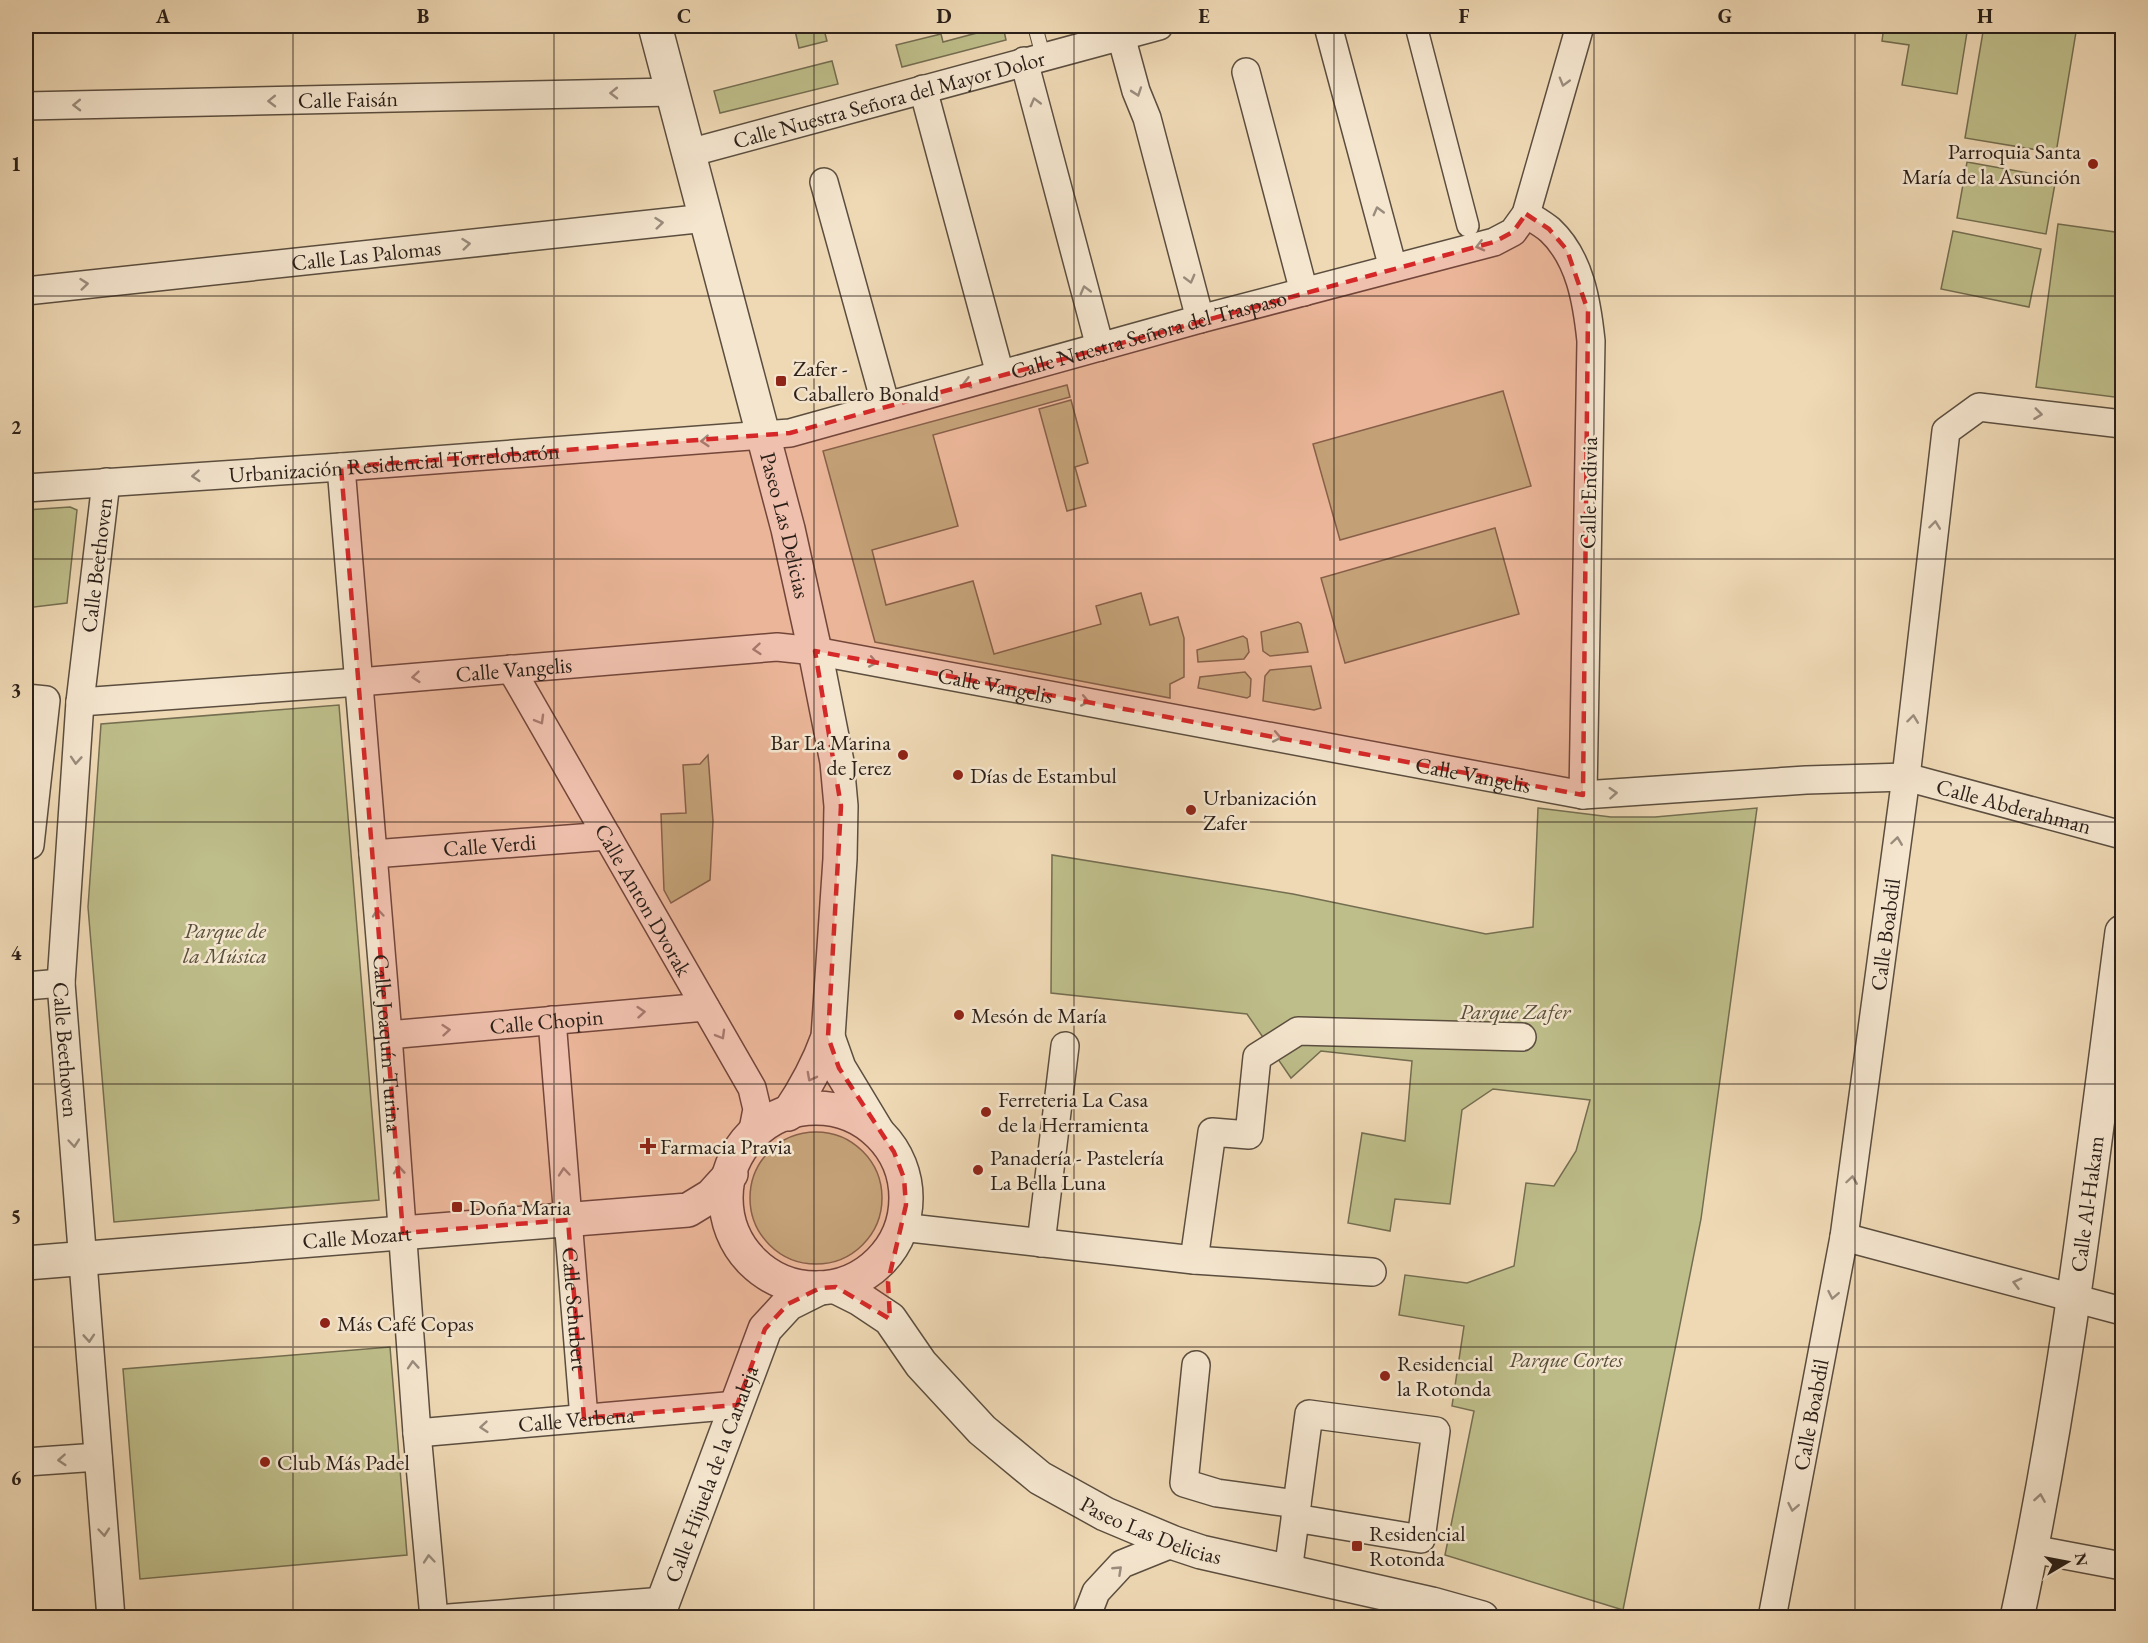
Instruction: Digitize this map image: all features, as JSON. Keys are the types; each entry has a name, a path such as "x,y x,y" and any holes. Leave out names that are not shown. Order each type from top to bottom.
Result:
{"street":[{"name":"Paseo Las Delicias","path":"654,26 788,529 837,762 841,806 840,860 828,1037 819,1063 788,1114"},
{"name":"Calle Nuestra Señora del Mayor Dolor","path":"689,153 1159,26"},
{"path":"1328,26 1393,268"},
{"path":"1416,26 1468,226"},
{"path":"1526,214 1580,26"},
{"path":"1121,36 1136,92 1147,118 1200,319"},
{"path":"1034,59 1100,346"},
{"path":"1246,72 1304,292"},
{"path":"923,89 1000,374"},
{"name":"Calle Faisán","path":"26,106 672,92"},
{"path":"824,182 886,405"},
{"name":"Calle Nuestra Señora del Traspaso","path":"763,436 790,433 1100,346 1494,242 1513,232 1526,214"},
{"name":"Calle Endivia","path":"1526,214 1549,229 1567,250 1580,280 1588,311 1591,341 1583,795"},
{"name":"Calle Las Palomas","path":"26,291 706,218"},
{"name":"Calle Boabdil","path":"1772,1617 1844,1238 1906,777 1946,431 1979,407 2122,424"},
{"name":"Urbanización Residencial Torrelobatón","path":"26,488 763,436"},
{"name":"Calle Joaquín Turina","path":"341,467 404,1233 417,1433 434,1617"},
{"name":"Calle Beethoven","path":"105,482 80,702 61,983 111,1617"},
{"name":"Calle Vangelis","path":"80,702 777,648 815,651 1583,795 1806,780 1906,777"},
{"name":"Calle Anton Dvorak","path":"511,669 752,1088 757,1108 752,1135"},
{"path":"26,844 30,844 36,699"},
{"name":"Calle Abderahman","path":"1906,777 2122,835"},
{"name":"Calle Verdi","path":"374,854 607,836"},
{"name":"Calle Al-Hakam","path":"2017,1617 2032,1549 2113,1074 2122,932"},
{"path":"26,986 61,983"},
{"name":"Calle Chopin","path":"388,1035 705,1007"},
{"name":"Calle Schubert","path":"552,1020 584,1418"},
{"path":"1194,1260 1212,1132 1249,1135 1257,1057 1298,1031 1522,1037"},
{"name":"Paseo Las Delicias","path":"828,1037 839,1068 877,1131"},
{"path":"1041,1243 1065,1046"},
{"path":"890,1319 888,1282 906,1205 904,1178 894,1152 877,1131 854,1116 828,1109 801,1109 775,1118 752,1135 736,1157 727,1183 727,1211 746,1253 782,1282 811,1288 828,1287 867,1273 887,1255 898,1235"},
{"name":"Calle Mozart","path":"688,1210 711,1196 731,1174"},
{"name":"Calle Mozart","path":"26,1263 688,1210 713,1220 746,1253"},
{"path":"898,1235 1041,1243 1194,1260 1372,1272"},
{"path":"1844,1238 2122,1311"},
{"name":"Calle Hijuela de la Canaleja","path":"660,1609 765,1329 764,1295 746,1253"},
{"name":"Paseo Las Delicias","path":"828,1287 860,1299 890,1319 921,1364 982,1430 1040,1478 1105,1514 1201,1552 1482,1617"},
{"name":"Calle Hijuela de la Canaleja","path":"765,1329 788,1304 828,1287"},
{"path":"1196,1365 1184,1483 1217,1493 1296,1511 1421,1539 1436,1431 1309,1414 1296,1511 1288,1572"},
{"name":"Calle Verbena","path":"417,1433 737,1405"},
{"path":"26,1462 98,1457"},
{"path":"1086,1617 1096,1592 1122,1564 1174,1543"},
{"path":"2032,1549 2122,1566"},
{"path":"449,1617 660,1609"}],"lane":[{"path":"1034,59 1035,26"}],"highlighted area":[{"path":"1526,214 1549,229 1567,250 1588,311 1583,795 815,651 841,806 828,1037 839,1068 894,1152 904,1178 906,1205 888,1282 890,1319 836,1287 820,1288 788,1304 765,1329 737,1405 584,1418 568,1220 403,1233 341,467 790,433 1494,242 1513,232"}],"green space":[{"path":"794,26 823,26 827,41 799,48"},
{"path":"1003,26 1006,40 902,67 896,45 941,34 943,42"},
{"path":"1884,26 1968,26 1957,94 1902,85 1909,45 1882,41"},
{"path":"1984,26 2077,26 2056,153 1965,138"},
{"path":"832,61 838,84 720,113 714,91"},
{"path":"1967,162 2056,178 2046,234 1957,218"},
{"path":"2058,224 2122,233 2122,398 2036,387"},
{"path":"1953,231 2041,249 2029,307 1941,289"},
{"path":"1067,385 1070,397 933,435 958,526 872,550 886,605 973,581 994,654 1101,624 1096,606 1141,593 1150,625 1178,617 1184,638 1184,677 1170,684 1170,698 875,642 823,451"},
{"path":"1503,391 1531,486 1340,540 1313,444"},
{"path":"1071,400 1088,463 1075,467 1086,506 1067,511 1039,409"},
{"path":"70,507 77,510 67,603 26,608 26,510"},
{"path":"1495,528 1519,614 1345,663 1321,578"},
{"path":"1298,622 1301,624 1308,652 1270,656 1263,651 1261,632"},
{"path":"1243,636 1247,639 1249,652 1244,659 1198,662 1197,650"},
{"path":"1311,666 1321,708 1314,710 1263,701 1265,676 1270,670"},
{"path":"1245,672 1251,679 1250,696 1247,698 1198,688 1200,677"},
{"name":"Parque de la Música","path":"339,705 379,1200 114,1222 88,907 101,724"},
{"path":"708,755 713,821 710,880 671,903 664,890 661,814 686,813 683,765 700,764"},
{"path":"1538,808 1611,817 1655,817 1757,808 1701,1219 1623,1610 1445,1555 1474,1411 1452,1406 1464,1326 1399,1315 1405,1275 1467,1283 1514,1266 1526,1183 1554,1186 1576,1151 1590,1100 1493,1089 1462,1110 1450,1204 1395,1199 1390,1231 1348,1223 1362,1133 1405,1141 1412,1061 1321,1051 1291,1078 1247,1014 1051,993 1052,855 1293,894 1486,934 1533,927"},
{"path":"816,1132 841,1137 862,1152 877,1173 882,1198 877,1223 862,1244 841,1259 816,1264 791,1259 770,1244 755,1223 750,1198 755,1173 770,1152 791,1137"},
{"name":"Club Más Padel","path":"390,1347 407,1555 140,1579 123,1369"}],"place":[{"name":"Parroquia Santa María de la Asunción","path":"2093,164"},
{"name":"Zafer - Caballero Bonald","path":"781,381"},
{"name":"Bar La Marina de Jerez","path":"903,755"},
{"name":"Días de Estambul","path":"958,775"},
{"name":"Urbanización Zafer","path":"1191,810"},
{"name":"Mesón de María","path":"959,1015"},
{"name":"Ferreteria La Casa de la Herramienta","path":"986,1112"},
{"name":"Farmacia Pravia","path":"648,1146"},
{"name":"Panadería - Pastelería La Bella Luna","path":"978,1170"},
{"name":"Doña Maria","path":"457,1207"},
{"name":"Más Café Copas","path":"325,1323"},
{"name":"Residencial la Rotonda","path":"1385,1376"},
{"name":"Club Más Padel","path":"265,1462"},
{"name":"Residencial Rotonda","path":"1357,1546"}],"park label":[{"name":"Parque Zafer","path":"1515,1011"},
{"name":"Parque Cortes","path":"1566,1359"}]}
